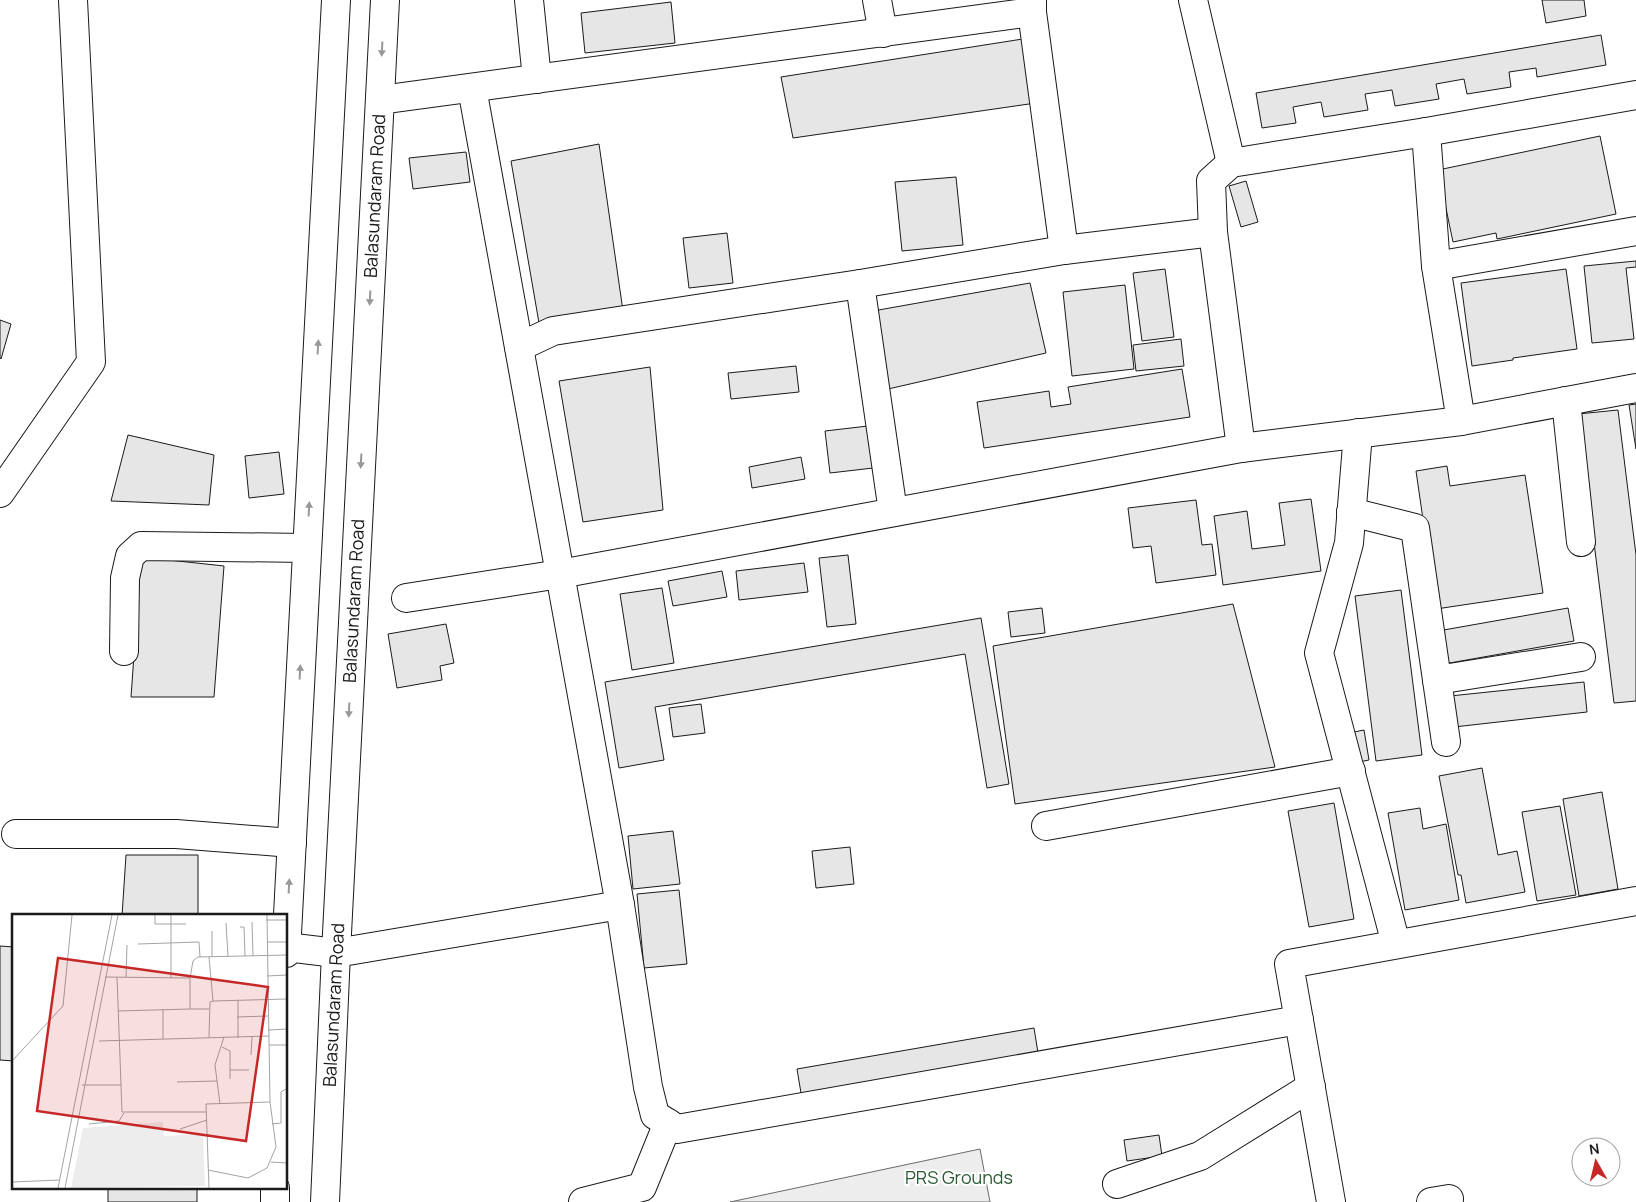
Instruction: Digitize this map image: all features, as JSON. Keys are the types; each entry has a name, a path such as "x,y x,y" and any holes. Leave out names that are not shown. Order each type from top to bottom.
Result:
{"street":[{"path":"0,493 91,362 73,0"},
{"path":"288,914 336,0"},
{"name":"Balasundaram Road","path":"325,1202 385,0"},
{"path":"529,0 537,79"},
{"path":"877,0 883,33"},
{"path":"1193,0 1231,163"},
{"path":"380,100 883,33 1032,6 1064,250"},
{"path":"472,88 620,905 648,1087 655,1115 677,1129 1299,1020"},
{"path":"1241,448 1213,232 1211,181 1231,163 1426,132 1636,95"},
{"path":"1426,132 1436,266 1461,421"},
{"path":"1436,266 1636,231"},
{"path":"518,347 553,331 860,284 1064,250 1213,232"},
{"path":"860,284 893,512"},
{"path":"406,598 560,574 1241,448 1461,421 1636,388"},
{"path":"1566,401 1581,542"},
{"path":"1358,433 1349,543 1319,653 1396,944"},
{"path":"1351,512 1415,528 1446,742"},
{"path":"124,651 125,578 130,556 141,546 307,548"},
{"path":"1437,680 1580,657"},
{"path":"1046,826 1351,771"},
{"path":"16,834 176,834 292,843"},
{"path":"1331,1202 1289,964 1636,901"},
{"path":"288,947 336,953 620,905"},
{"path":"1117,1184 1200,1156 1311,1087"},
{"path":"582,1202 642,1187 668,1123"}],"shaded area":[{"name":"PRS Grounds","path":"980,1149 990,1202 730,1202"}],"building":[{"path":"1542,0 1584,0 1586,16 1546,23"},
{"path":"671,2 675,43 585,53 581,13"},
{"path":"1601,35 1606,65 1537,77 1536,68 1509,72 1511,87 1467,94 1464,79 1436,84 1439,99 1395,106 1392,90 1365,94 1368,110 1324,117 1321,102 1293,107 1296,123 1262,128 1256,93"},
{"path":"1029,38 1036,103 793,138 781,77"},
{"path":"1600,136 1616,214 1497,239 1496,233 1453,242 1438,170"},
{"path":"599,144 623,311 539,323 511,161"},
{"path":"466,152 470,182 413,189 409,158"},
{"path":"956,177 963,245 902,251 895,182"},
{"path":"1246,181 1258,222 1241,227 1229,186"},
{"path":"727,233 733,283 689,288 683,238"},
{"path":"1636,261 1636,267 1626,268 1634,339 1592,343 1584,266"},
{"path":"1165,269 1174,337 1142,341 1133,273"},
{"path":"1566,269 1577,349 1472,366 1461,283"},
{"path":"1030,283 1046,353 888,389 873,311"},
{"path":"1125,285 1134,369 1072,376 1063,292"},
{"path":"0,320 11,324 1,359 0,358"},
{"path":"1181,339 1184,366 1136,371 1133,345"},
{"path":"796,366 799,392 731,399 728,373"},
{"path":"650,367 663,510 583,522 559,381"},
{"path":"1182,369 1190,417 984,448 977,402 1049,391 1051,407 1071,404 1068,387"},
{"path":"1636,404 1636,449 1629,405"},
{"path":"1618,410 1636,555 1636,701 1614,703 1578,414"},
{"path":"868,426 873,468 830,473 825,431"},
{"path":"128,435 214,455 209,505 111,501"},
{"path":"279,452 284,494 249,498 245,456"},
{"path":"801,457 805,479 752,488 749,467"},
{"path":"1447,466 1450,486 1525,475 1543,593 1436,609 1416,471"},
{"path":"1311,499 1321,571 1223,585 1214,516 1247,511 1252,549 1285,545 1279,503"},
{"path":"1196,500 1202,545 1212,544 1216,575 1156,583 1151,546 1133,548 1128,508"},
{"path":"848,555 856,624 827,627 819,558"},
{"path":"141,557 224,566 214,697 131,697"},
{"path":"804,563 808,592 739,600 736,571"},
{"path":"722,571 727,597 673,606 668,581"},
{"path":"662,588 674,663 632,670 620,594"},
{"path":"1401,590 1422,755 1376,761 1355,596"},
{"path":"1233,604 1275,767 1015,804 993,646"},
{"path":"1042,608 1045,633 1011,637 1008,612"},
{"path":"1568,608 1574,641 1444,664 1438,631"},
{"path":"981,618 1009,784 987,788 965,654 655,707 664,760 619,768 605,682"},
{"path":"446,624 454,663 440,666 442,680 397,688 388,634"},
{"path":"1584,682 1587,712 1454,727 1450,696"},
{"path":"701,704 705,733 673,737 669,708"},
{"path":"1364,730 1369,760 1359,762 1354,732"},
{"path":"1482,768 1498,855 1517,851 1525,892 1466,903 1461,875 1458,875 1439,776"},
{"path":"1602,792 1618,889 1579,896 1563,799"},
{"path":"1334,803 1354,919 1309,927 1288,811"},
{"path":"1560,806 1576,895 1537,901 1522,812"},
{"path":"1420,808 1423,829 1446,824 1459,900 1405,910 1388,813"},
{"path":"673,831 680,884 633,889 628,836"},
{"path":"850,847 854,884 816,888 812,851"},
{"path":"126,855 198,855 198,914 122,914"},
{"path":"679,890 687,964 644,968 637,894"},
{"path":"0,946 12,947 12,1061 0,1060"},
{"path":"1034,1028 1039,1059 802,1099 797,1069"},
{"path":"1159,1135 1162,1156 1127,1161 1124,1140"},
{"path":"108,1190 197,1190 197,1202 108,1202"}]}
